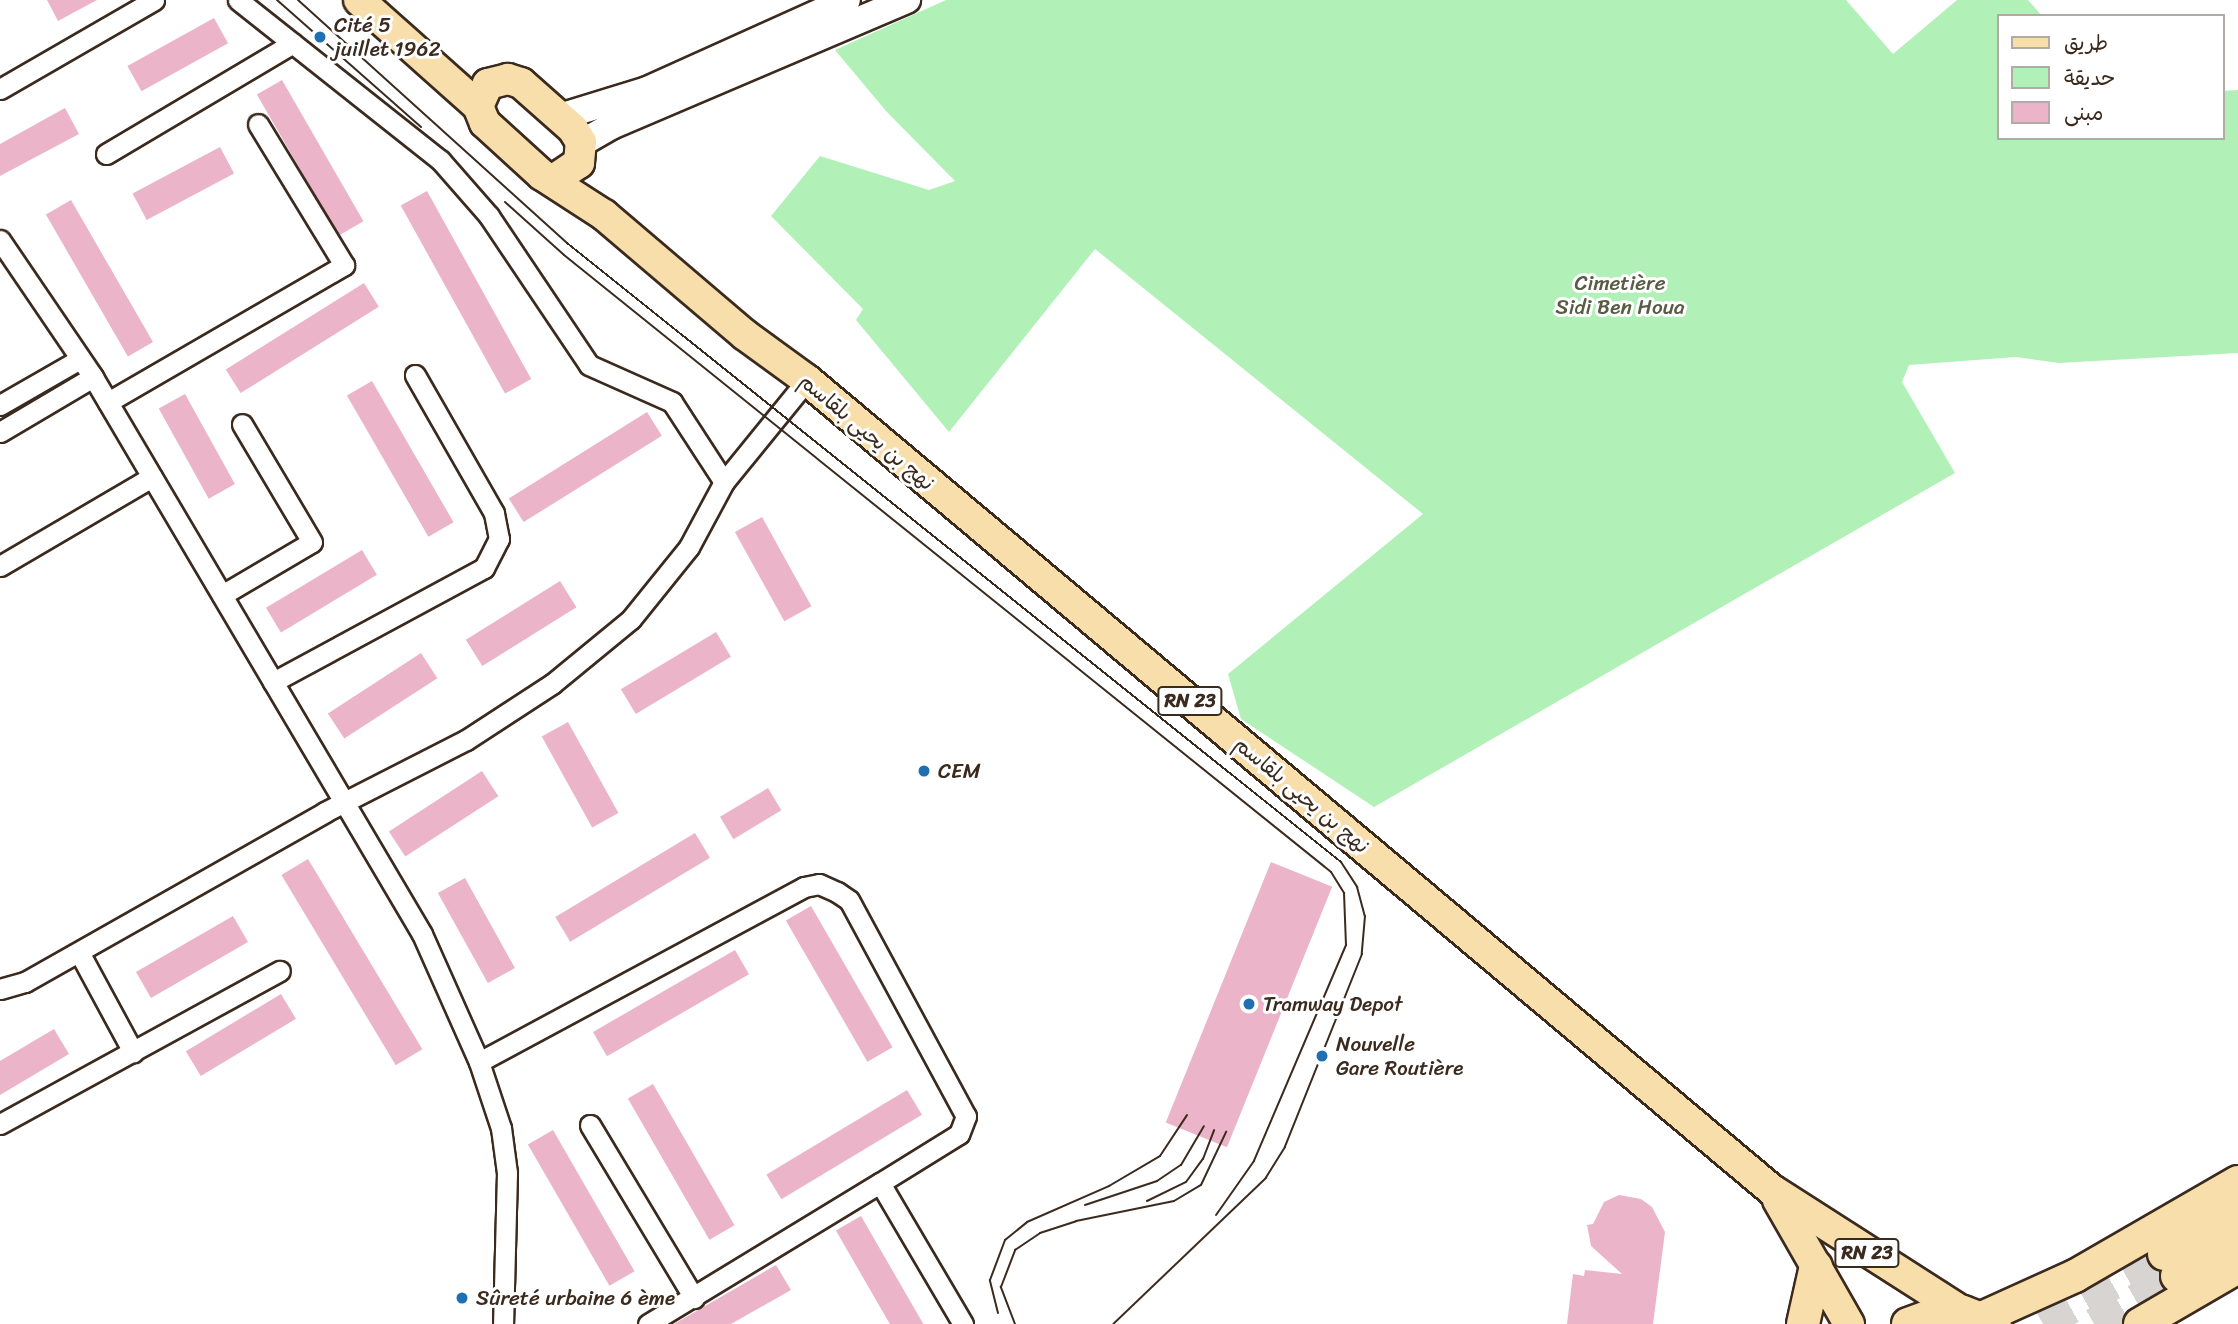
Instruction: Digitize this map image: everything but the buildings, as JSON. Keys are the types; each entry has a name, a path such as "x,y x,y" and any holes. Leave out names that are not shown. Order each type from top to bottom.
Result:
{"highway":[{"path":"1908,1324 1941,1312 1980,1318 2086,1270 2238,1182"},
{"path":"2238,1209 2170,1265 2238,1240"},
{"path":"1803,1324 1816,1266"},
{"path":"2140,1324 2238,1267"},
{"path":"2161,1324 2209,1284"}],"main road":[{"path":"359,0 478,106 485,123 542,174 572,162 611,125 907,0"},
{"path":"560,117 647,90 847,0"},
{"path":"444,75 521,83 573,129 572,162"},
{"path":"478,106 482,91 497,80"},
{"name":"نهج بن يحيى بلقاسم","path":"572,162 604,215 745,335 807,380 1772,1191 1980,1318"},
{"name":"نهج بن يحيى بلقاسم","path":"1772,1191 1849,1324"}],"street":[{"path":"0,89 154,0"},
{"path":"238,0 440,160 489,216 589,365 672,402 724,482"},
{"path":"106,154 293,43"},
{"path":"108,402 344,265 258,124"},
{"path":"0,240 93,377 422,934 479,1062 501,1128 507,1172 503,1324"},
{"path":"0,405 80,359"},
{"path":"273,682 484,568 499,539 494,513 415,375"},
{"path":"0,432 93,377"},
{"path":"0,989 25,982 344,802 466,740 552,684 631,619 688,547 724,482 807,380"},
{"path":"222,595 312,542 242,424"},
{"path":"0,566 152,477"},
{"path":"479,1062 804,887 819,884 849,900 967,1116 959,1134 648,1324"},
{"path":"79,952 133,1052"},
{"path":"0,1124 280,971"},
{"path":"590,1125 694,1298"},
{"path":"880,1183 963,1324"}],"green space":[{"name":"Cimetière Sidi Ben Houa","path":"946,0 1846,0 1893,54 1957,0 2028,0 2040,14 1996,14 1996,140 2224,140 2224,91 2238,90 2238,353 2059,363 2016,357 1909,365 1902,382 1955,473 1374,807 1241,719 1228,674 1423,514 1095,249 949,432 856,320 863,309 771,216 820,156 929,190 955,181 886,111 835,50"}],"tunnel":[{"path":"2043,1324 2164,1254"},
{"path":"2094,1324 2177,1276"}],"tram line":[{"path":"277,0 421,127"},
{"path":"298,0 567,243 1341,862 1357,887 1365,916 1362,954 1285,1147 1266,1178 1113,1324"},
{"path":"505,202 564,255 1331,872 1344,893 1346,945 1254,1161 1216,1215"},
{"path":"998,1313 990,1280 1005,1240 1027,1222 1109,1186 1160,1156 1187,1115"},
{"path":"1085,1205 1157,1181 1181,1165 1204,1126"},
{"path":"1147,1201 1186,1182 1203,1159 1214,1130"},
{"path":"1015,1324 1001,1287 1015,1250 1040,1233 1076,1221 1174,1201 1201,1185 1226,1132"}],"place":[{"name":"Cité 5 juillet 1962","path":"320,37"},
{"name":"CEM","path":"924,771"},
{"name":"Tramway Depot","path":"1249,1004"},
{"name":"Nouvelle Gare Routière","path":"1322,1056"},
{"name":"Sûreté urbaine 6 ème","path":"462,1298"}]}
